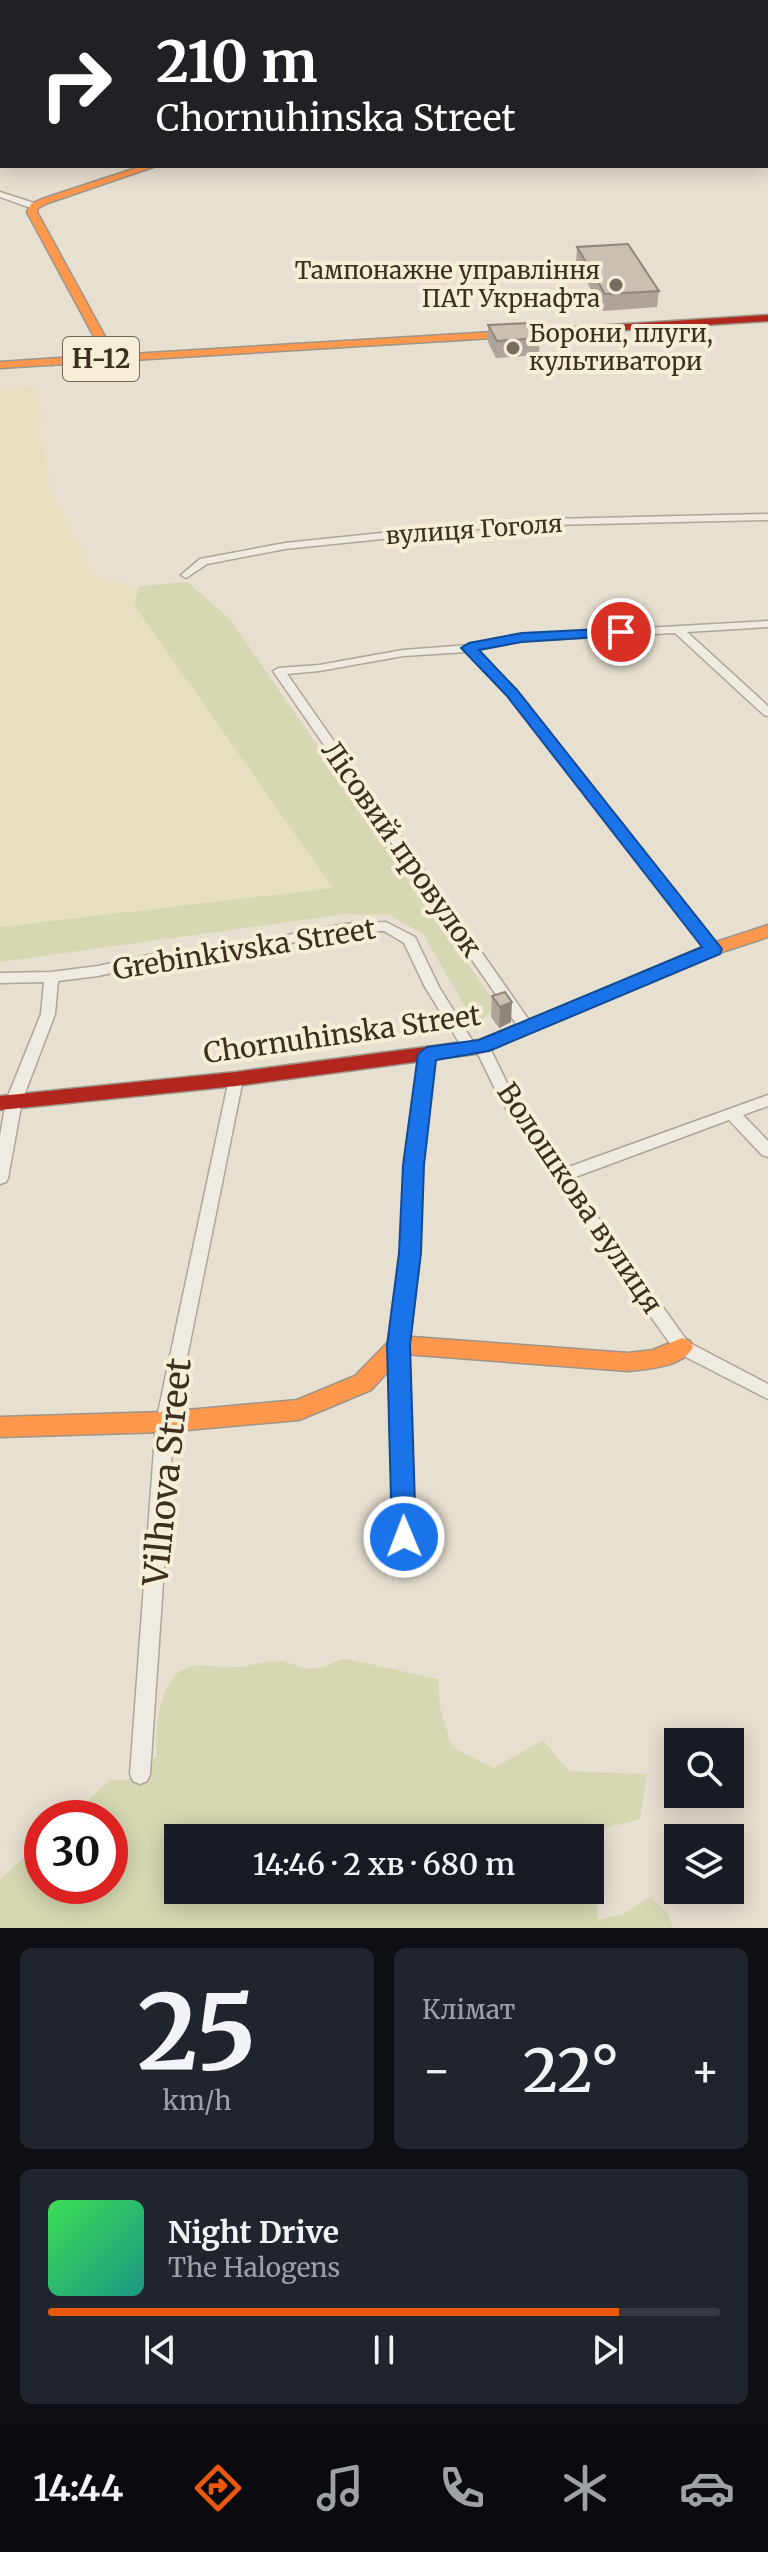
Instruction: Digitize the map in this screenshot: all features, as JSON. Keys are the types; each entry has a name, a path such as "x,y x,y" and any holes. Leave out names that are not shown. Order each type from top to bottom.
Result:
{"street":[{"path":"0,194 34,206 145,168"},
{"path":"34,206 32,212 111,358"},
{"name":"Н-12","path":"0,365 768,318"},
{"name":"вулиця Гоголя","path":"186,575 204,561 285,546 491,525 768,517"},
{"path":"469,648 522,638 768,624"},
{"path":"676,628 768,712"},
{"path":"469,648 512,693 713,949"},
{"name":"Лісовий провулок","path":"469,648 403,653 319,668 279,671 526,1027"},
{"name":"Grebinkivska Street","path":"0,978 51,977 154,959 198,957 345,928 386,926 410,940 432,987 476,1047"},
{"name":"Chornuhinska Street","path":"7,1102 236,1079 476,1047 713,949 768,931"},
{"path":"0,1178 7,1102 48,1014 51,977"},
{"name":"Волошкова вулиця","path":"476,1047 560,1177 682,1347"},
{"path":"404,1537 399,1345 410,1253 413,1165 427,1054"},
{"name":"Vilhova Street","path":"140,1774 165,1422 236,1079"},
{"path":"560,1177 768,1100"},
{"path":"733,1115 768,1151"},
{"path":"399,1345 628,1362 656,1359 682,1347 768,1392"},
{"path":"0,1427 165,1422 299,1410 363,1383 399,1345"}],"shaded area":[{"path":"38,386 50,486 98,579 140,586 134,605 333,888 0,927 0,388"}],"green space":[{"path":"187,582 230,619 497,1006 476,1026 423,934 389,915 345,914 0,962 0,927 333,888 134,605 140,586"},
{"path":"347,1659 438,1679 440,1707 450,1742 458,1750 494,1768 543,1740 569,1771 647,1774 640,1819 604,1829 604,1824 164,1824 164,1904 597,1904 598,1920 623,1914 650,1897 668,1913 673,1928 0,1928 0,1879 24,1858 24,1904 128,1904 128,1800 89,1800 109,1780 127,1780 157,1756 161,1706 165,1692 179,1672 195,1666 239,1667 276,1661 304,1668 320,1668"}],"building":[{"path":"628,244 659,291 605,294 577,247"},
{"path":"532,323 540,338 497,341 488,325"},
{"path":"505,992 512,1002 500,1007 492,996"}],"traffic: slow":[{"path":"111,358 32,212 34,206 45,201 145,168"},
{"path":"0,365 610,328"},
{"path":"631,984 713,949 768,931"},
{"path":"0,1427 165,1422 299,1410 363,1383 399,1345 628,1362 656,1359 682,1347"}],"traffic: jam":[{"path":"610,328 768,318"},
{"path":"0,1103 236,1079 482,1046 631,984"}],"place":[{"name":"Тампонажне управління ПАТ Укрнафта","path":"616,285"},
{"name":"Борони, плуги, культиватори","path":"513,348"}],"route":[{"path":"404,1537 399,1345 410,1253 413,1165 427,1054 482,1046 713,949 512,693 469,648 522,638 621,632"}]}
